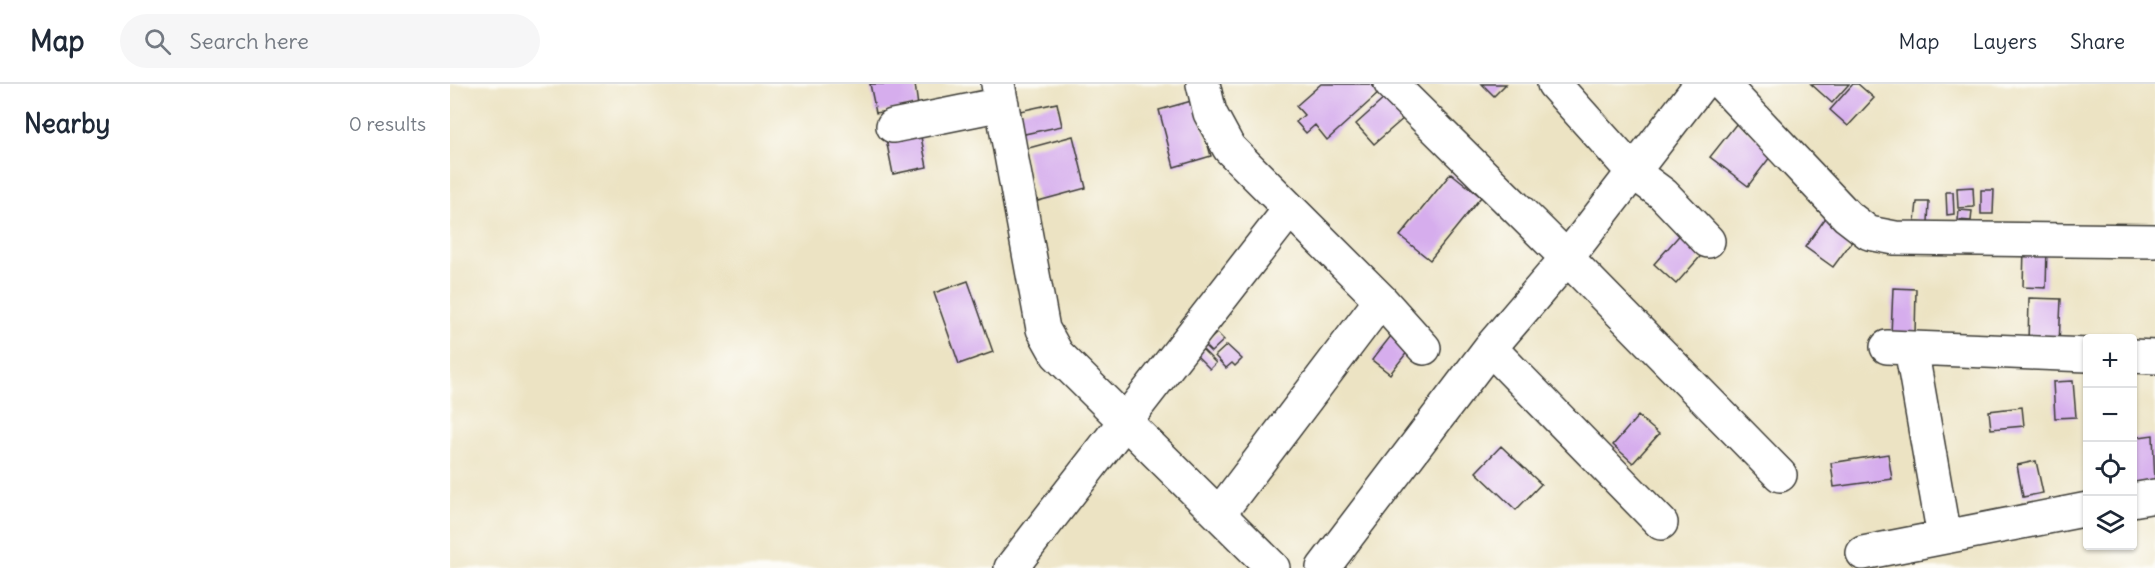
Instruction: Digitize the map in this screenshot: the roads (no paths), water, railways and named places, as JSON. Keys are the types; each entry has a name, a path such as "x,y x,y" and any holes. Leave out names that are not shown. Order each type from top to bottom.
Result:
{"street":[{"path":"1203,84 1210,113 1229,148 1381,300 1424,348"},
{"path":"1392,84 1780,475"},
{"path":"1554,84 1633,172 1663,194 1708,240"},
{"path":"1323,568 1490,348 1567,258 1701,84"},
{"path":"1722,84 1847,216 1869,233 1895,238 2155,241"},
{"path":"893,126 1000,94 1043,329 1057,354 1274,568"},
{"path":"1011,568 1290,209"},
{"path":"1219,514 1381,300"},
{"path":"1944,537 1899,347 2083,355"},
{"path":"1490,348 1661,523"},
{"path":"2137,356 2155,357"},
{"path":"2137,499 2155,495"},
{"path":"1863,553 2083,510"}]}
